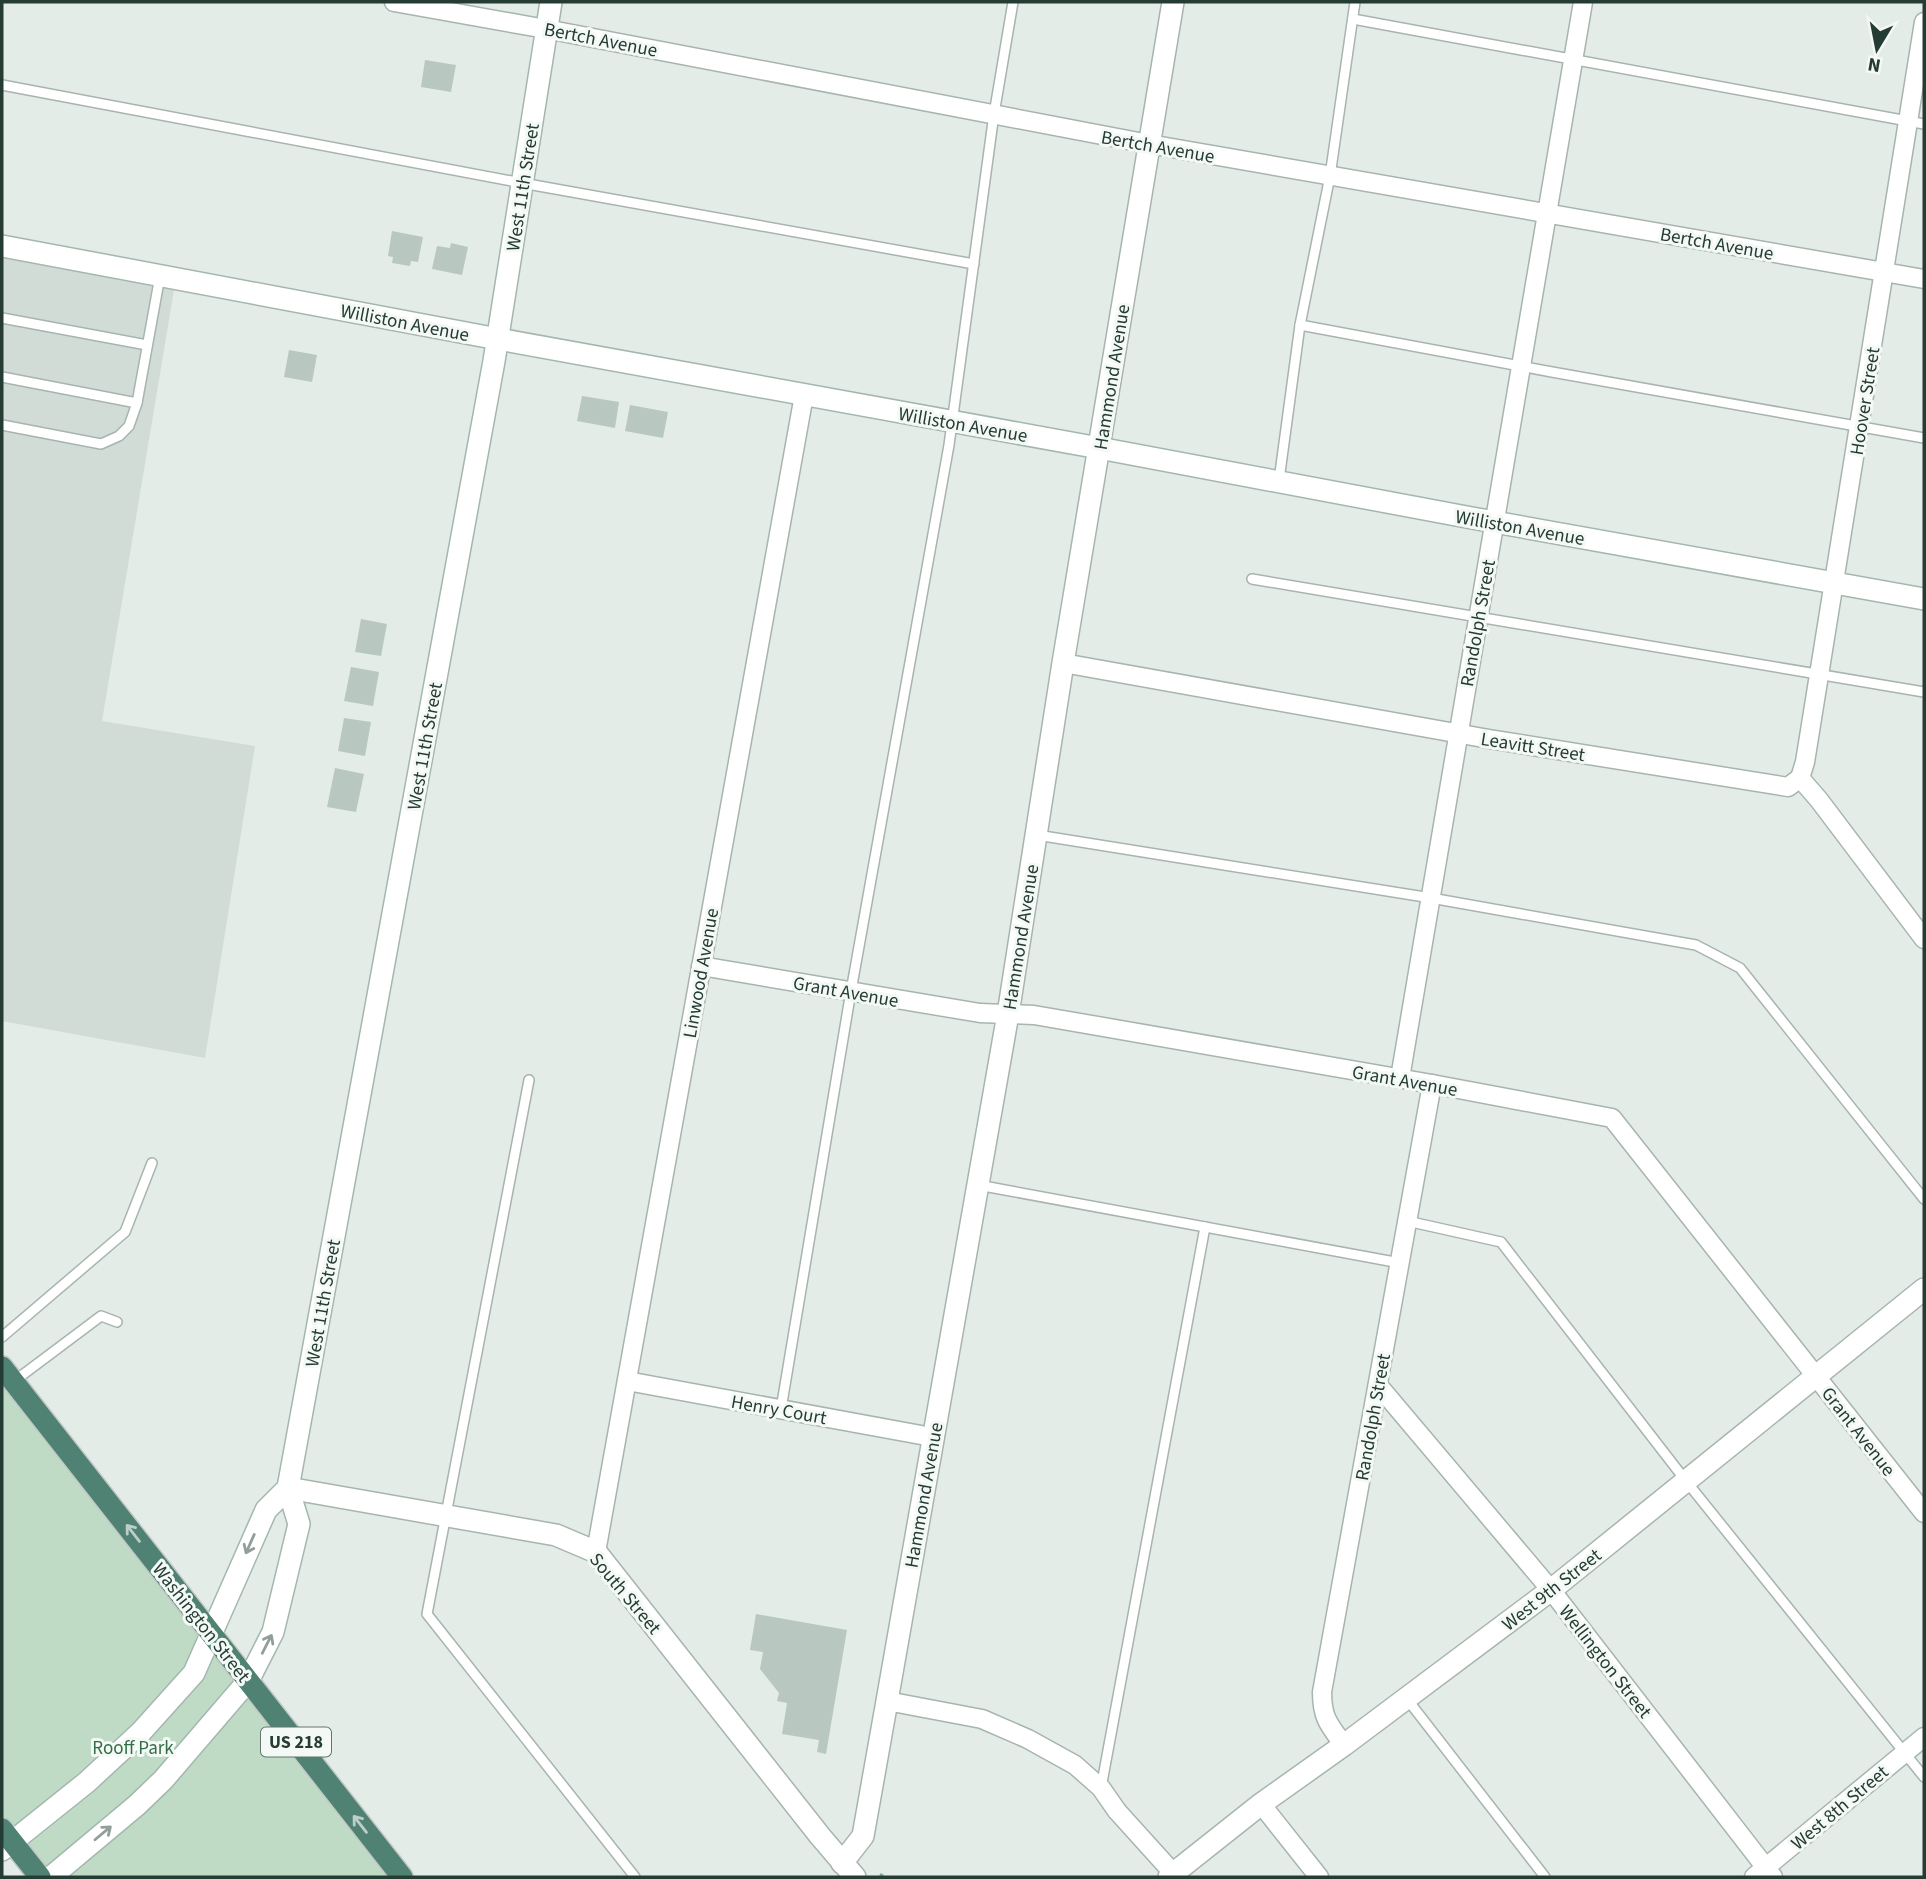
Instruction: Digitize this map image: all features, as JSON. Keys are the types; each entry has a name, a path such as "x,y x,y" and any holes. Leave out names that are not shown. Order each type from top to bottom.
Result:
{"highway":[{"name":"Washington Street","path":"8,1374 402,1877"},
{"path":"5,1840 40,1877"}],"main road":[{"name":"West 11th Street","path":"51,1877 163,1780 248,1681 273,1632 299,1524 288,1488 498,339 551,2"},
{"name":"Hammond Avenue","path":"848,1870 863,1836 1008,1014 1063,663 1173,2"},
{"name":"Williston Avenue","path":"2,246 1924,599"},
{"name":"West 9th Street","path":"1171,1875 1261,1804 1551,1590 1924,1289"},
{"name":"South Street","path":"288,1488 556,1535 596,1552 848,1870"},
{"path":"5,1840 39,1822 88,1782 141,1732 194,1673 265,1510 288,1488"}],"street":[{"name":"Bertch Avenue","path":"394,2 1149,145 1924,279"},
{"name":"Randolph Street","path":"1400,1078 1583,2"},
{"name":"Hoover Street","path":"1800,778 1805,762 1884,272 1917,123 1924,22"},
{"name":"Linwood Avenue","path":"596,1552 804,395"},
{"name":"Leavitt Street","path":"1063,663 1458,733 1788,787 1800,778"},
{"path":"1800,778 1924,939"},
{"name":"Grant Avenue","path":"701,966 980,1013 1034,1015 1400,1078 1612,1118 1924,1513"},
{"name":"Randolph Street","path":"1344,1745 1328,1724 1322,1709 1322,1692 1432,1084"},
{"name":"Henry Court","path":"626,1381 933,1437"},
{"name":"Wellington Street","path":"1378,1385 1551,1590 1764,1874"},
{"path":"887,1702 982,1719 1028,1739 1075,1765 1101,1788 1171,1875"},
{"name":"West 8th Street","path":"1764,1874 1924,1737"},
{"path":"1261,1804 1319,1877"}],"lane":[{"path":"781,1409 851,991 953,422 994,114 1013,2"},
{"path":"1279,482 1300,325 1329,176 1355,2"},
{"path":"1353,19 1917,123"},
{"path":"2,85 522,183 974,264"},
{"path":"2,425 101,444 119,436 129,426 137,403 160,276"},
{"path":"2,318 147,345"},
{"path":"1300,325 1924,438"},
{"path":"2,377 137,403"},
{"path":"1252,579 1924,692"},
{"path":"1036,835 1431,898 1696,945 1740,968 1924,1199"},
{"path":"529,1080 428,1614 635,1877"},
{"path":"2,1337 125,1232 152,1163"},
{"path":"977,1185 1400,1263"},
{"path":"1407,1221 1501,1242 1686,1481 1924,1777"},
{"path":"1101,1788 1205,1227"},
{"path":"8,1374 101,1316 117,1322"},
{"path":"1406,1699 1545,1877"}],"shaded area":[{"path":"2,246 176,278 102,721 255,746 205,1058 2,1021"}],"green space":[{"name":"Rooff Park","path":"2,1367 402,1877 40,1877 2,1829"}],"building":[{"path":"425,60 456,65 451,92 421,87"},
{"path":"392,231 423,237 418,262 411,261 410,266 392,263 393,257 388,256"},
{"path":"451,243 468,247 462,275 432,269 437,246 450,248"},
{"path":"289,350 317,355 312,382 284,377"},
{"path":"582,396 619,402 615,428 577,421"},
{"path":"630,405 668,412 663,438 625,431"},
{"path":"361,619 387,624 381,656 355,652"},
{"path":"351,667 379,672 373,706 344,701"},
{"path":"344,718 371,722 365,756 338,751"},
{"path":"335,768 364,774 356,812 327,807"},
{"path":"756,1614 847,1630 826,1754 817,1752 819,1740 782,1734 787,1703 777,1701 779,1693 760,1669 763,1652 750,1650"}]}
